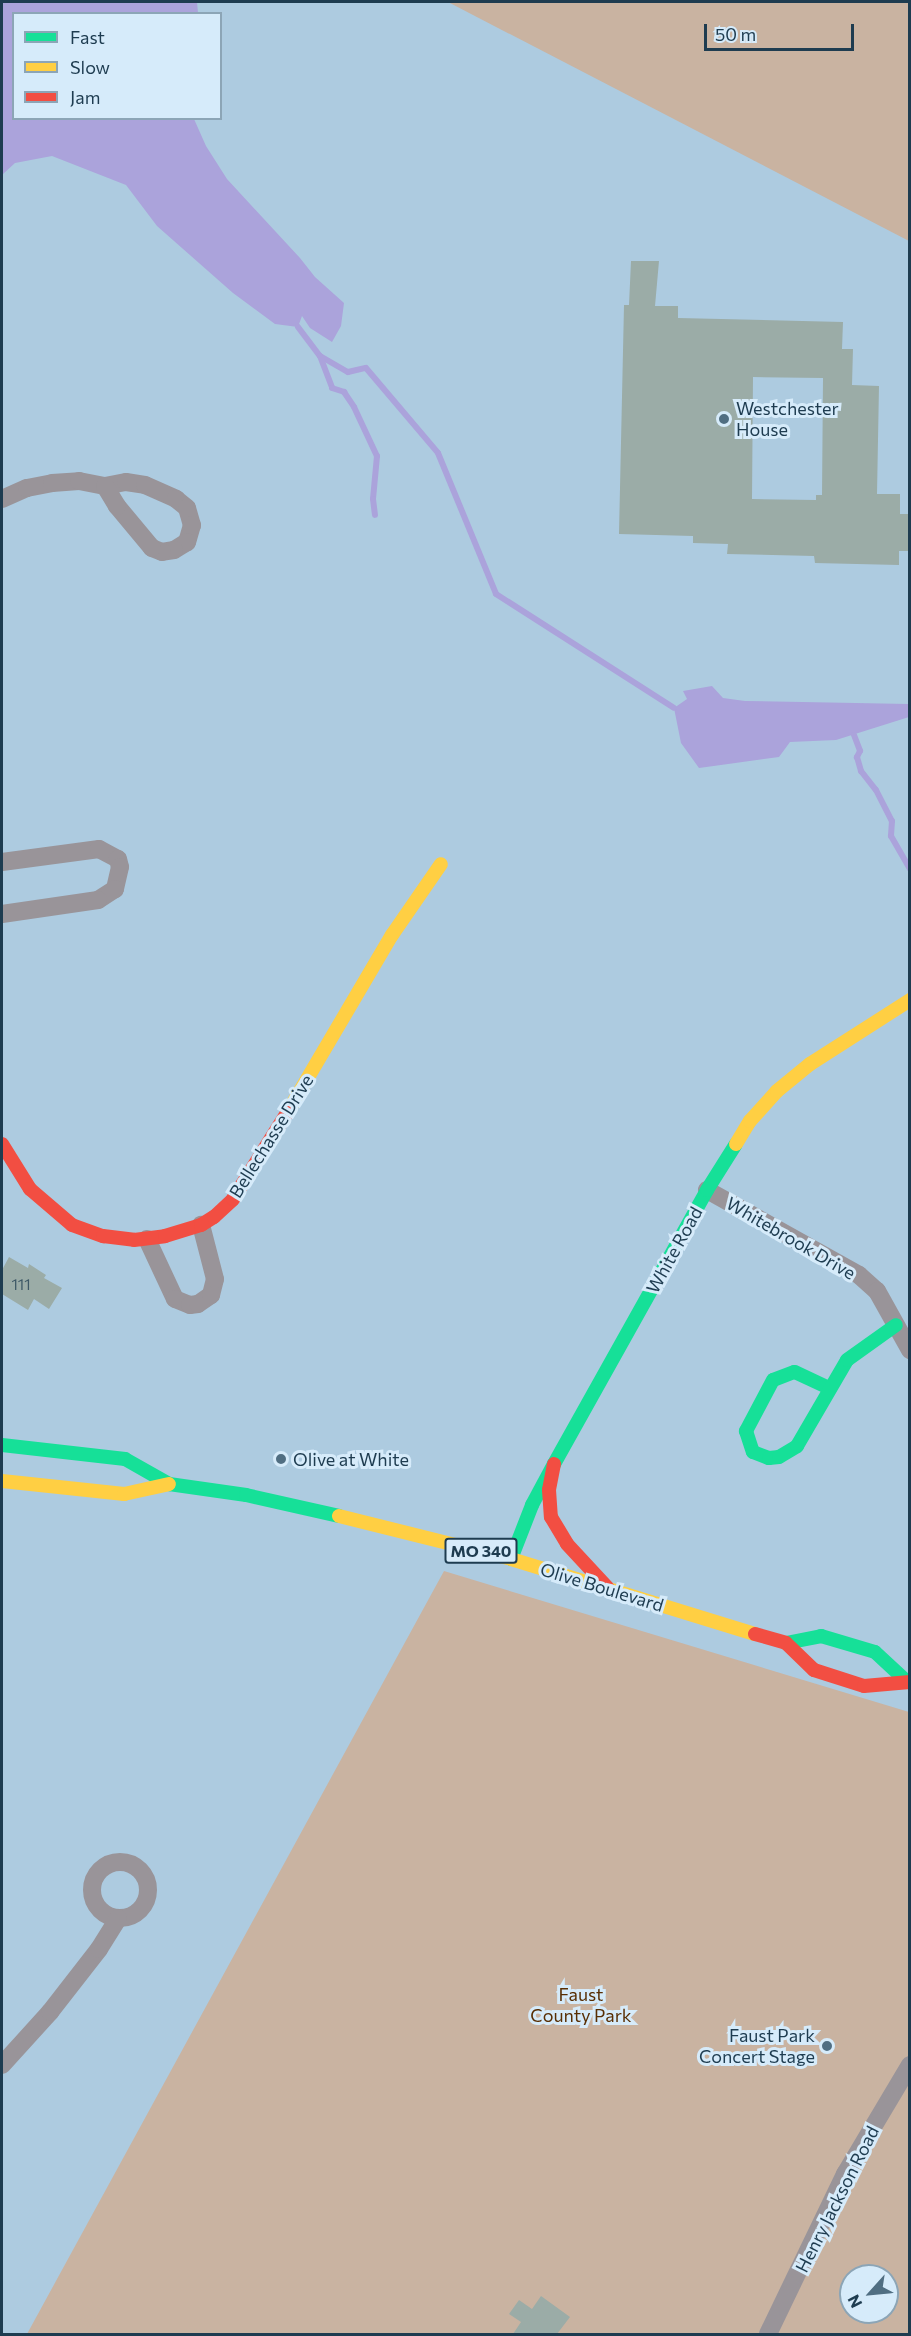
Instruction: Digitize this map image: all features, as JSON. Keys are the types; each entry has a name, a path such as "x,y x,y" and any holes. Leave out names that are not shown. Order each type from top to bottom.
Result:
{"street":[{"path":"2,499 27,488 52,483 79,482 105,486 126,482 145,485 176,499 187,508 192,525 187,542 174,550 162,552 152,548 117,506 105,486"},
{"path":"2,862 99,849 118,859 120,867 115,889 98,900 2,914"},
{"name":"Bellechasse Drive","path":"2,1144 30,1189 49,1208 72,1225 103,1236 147,1239 201,1225 226,1206 243,1187 392,935 441,864"},
{"name":"White Road","path":"511,1559 532,1505 554,1464 707,1190 750,1121 777,1091 810,1064 909,1000"},
{"name":"Whitebrook Drive","path":"707,1190 859,1275 877,1291 909,1350"},
{"path":"147,1239 175,1299 190,1305 198,1304 211,1295 215,1279 201,1225"},
{"path":"829,1388 803,1374 794,1372 773,1380 746,1431 753,1452 769,1458 789,1454 797,1446 829,1388 848,1360 896,1325"},
{"name":"Olive Boulevard","path":"2,1445 125,1459 169,1484"},
{"path":"554,1464 549,1490 551,1516 567,1544 608,1588"},
{"name":"Olive Boulevard","path":"2,1481 124,1494 169,1484 246,1495 328,1513 511,1559 786,1643 814,1670 864,1686 907,1681"},
{"name":"Olive Boulevard","path":"786,1643 821,1636 875,1652 907,1681"},
{"path":"2,2065 50,2012 99,1949 118,1918"},
{"name":"Henry Jackson Road","path":"768,2334 845,2174 909,2065"}],"green space":[{"path":"448,2 909,2 909,241"},
{"name":"Faust County Park","path":"444,1571 909,1712 909,2334 27,2334"}],"shaded area":[{"path":"2,2 197,2 198,12 12,12 12,120 194,120 206,146 227,179 315,277 344,303 341,326 332,342 310,328 302,316 298,327 275,324 233,293 157,226 126,185 52,156 15,163 2,175"},
{"path":"712,686 723,698 745,701 909,704 909,717 836,740 790,742 779,757 699,768 681,743 674,708 687,699 683,691"}],"building":[{"name":"Westchester House","path":"631,261 659,261 655,306 678,306 678,318 843,322 842,349 853,349 852,385 879,386 877,494 900,494 900,514 909,514 909,551 899,551 899,565 815,563 814,556 727,554 728,544 693,543 693,536 619,534 624,305 629,305","holes":["753,377 823,378 822,495 816,495 816,500 752,499"]},
{"path":"9,1257 28,1268 29,1264 46,1275 44,1278 62,1288 49,1309 34,1299 28,1310 2,1294 2,1270"},
{"path":"541,2296 570,2317 557,2334 513,2334 521,2322 509,2314 519,2300 532,2309"}],"waterway":[{"path":"298,327 320,356 348,372 366,368 438,453 496,594 674,708"},
{"path":"320,356 332,388 344,392 354,407 377,456 373,499 375,515"},
{"path":"854,735 860,751 857,757 861,771 876,790 892,821 891,836 910,869"}],"traffic: fast":[{"path":"511,1559 532,1505 554,1464 707,1190 736,1144"},
{"path":"829,1388 794,1372 773,1380 746,1431 753,1452 769,1458 779,1457 797,1446 847,1360 896,1325"},
{"path":"2,1445 125,1459 169,1484 246,1495 339,1516"},
{"path":"786,1643 821,1636 875,1652 905,1680"}],"traffic: slow":[{"path":"290,1108 392,935 441,864"},
{"path":"736,1144 750,1121 777,1091 810,1064 910,1000"},
{"path":"2,1481 124,1494 169,1484"},
{"path":"339,1516 511,1559 755,1634"}],"traffic: jam":[{"path":"2,1144 30,1189 72,1225 103,1236 134,1240 165,1236 201,1225 214,1217 233,1199 290,1108"},
{"path":"554,1464 549,1490 551,1517 567,1544 607,1587"},
{"path":"755,1634 786,1643 814,1670 864,1686 910,1682"}],"place":[{"name":"Westchester House","path":"724,419"},
{"name":"Olive at White","path":"281,1459"},
{"name":"Faust Park Concert Stage","path":"827,2046"}]}
